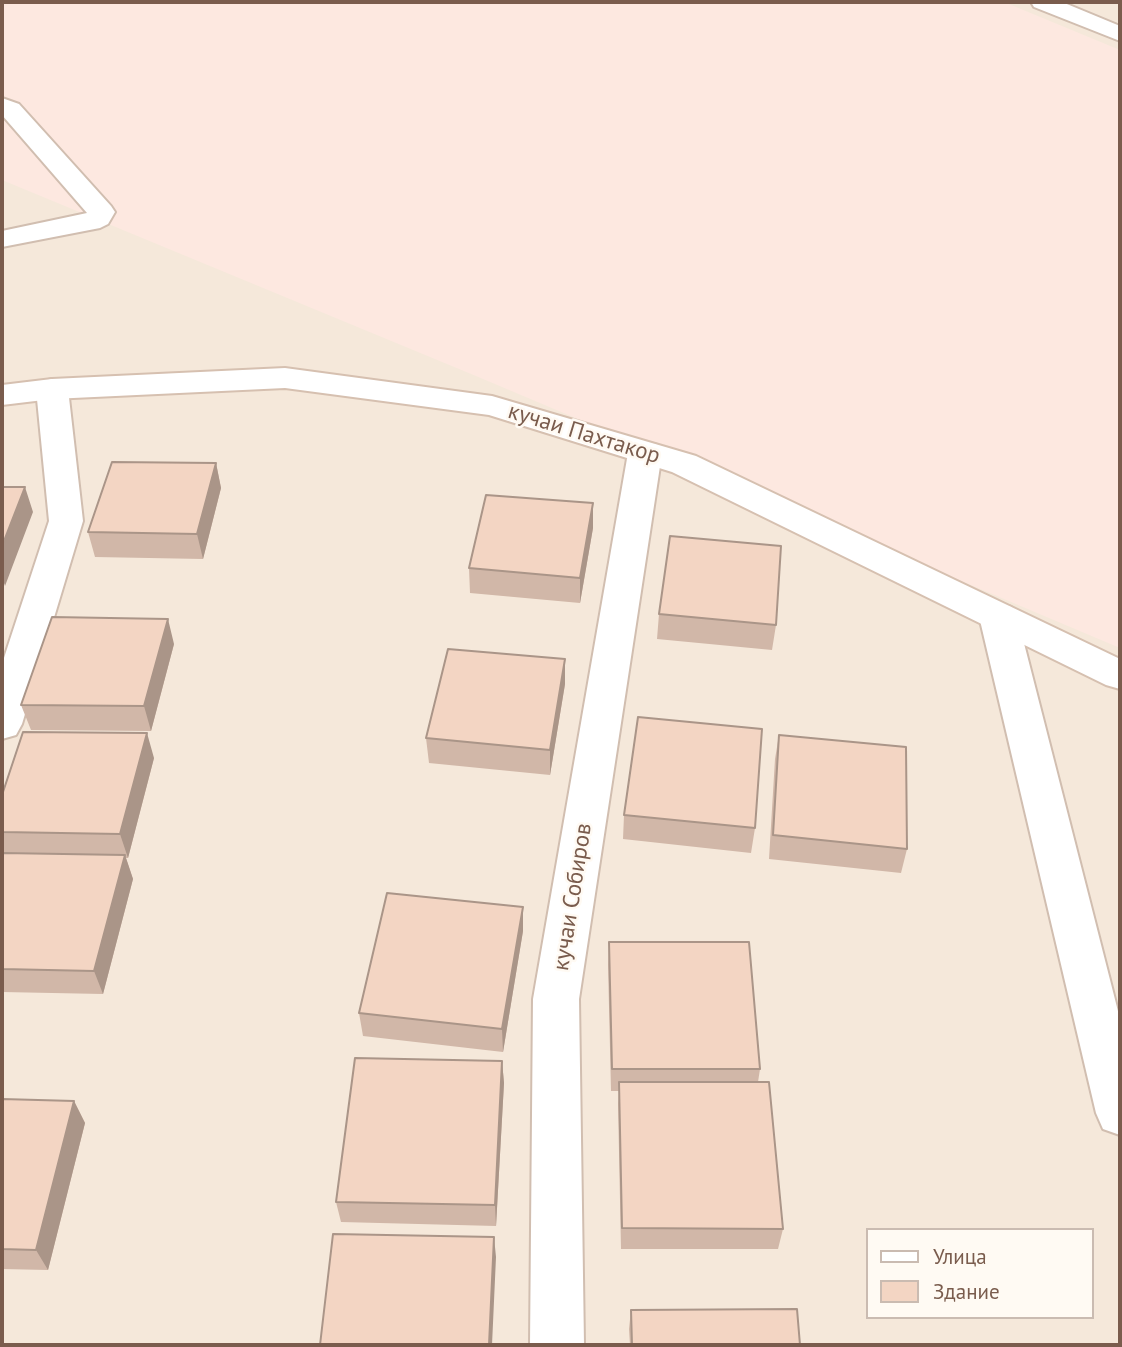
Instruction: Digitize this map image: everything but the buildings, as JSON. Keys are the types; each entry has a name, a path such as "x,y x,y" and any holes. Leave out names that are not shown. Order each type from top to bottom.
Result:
{"street":[{"path":"1042,2 1120,34"},
{"path":"2,106 10,109 101,212 98,218 90,222 2,239"},
{"name":"кучаи Пахтакор","path":"2,395 52,389 285,378 492,406 684,464 1120,675"},
{"path":"2,724 66,521 52,389"},
{"name":"кучаи Собиров","path":"557,1345 556,999 645,453"},
{"path":"998,616 1120,1113"}],"shaded area":[{"path":"2,2 1120,2 1120,1345 2,1345"},
{"path":"2,2 1004,2 1120,50 1120,648 476,376 2,180"}]}
